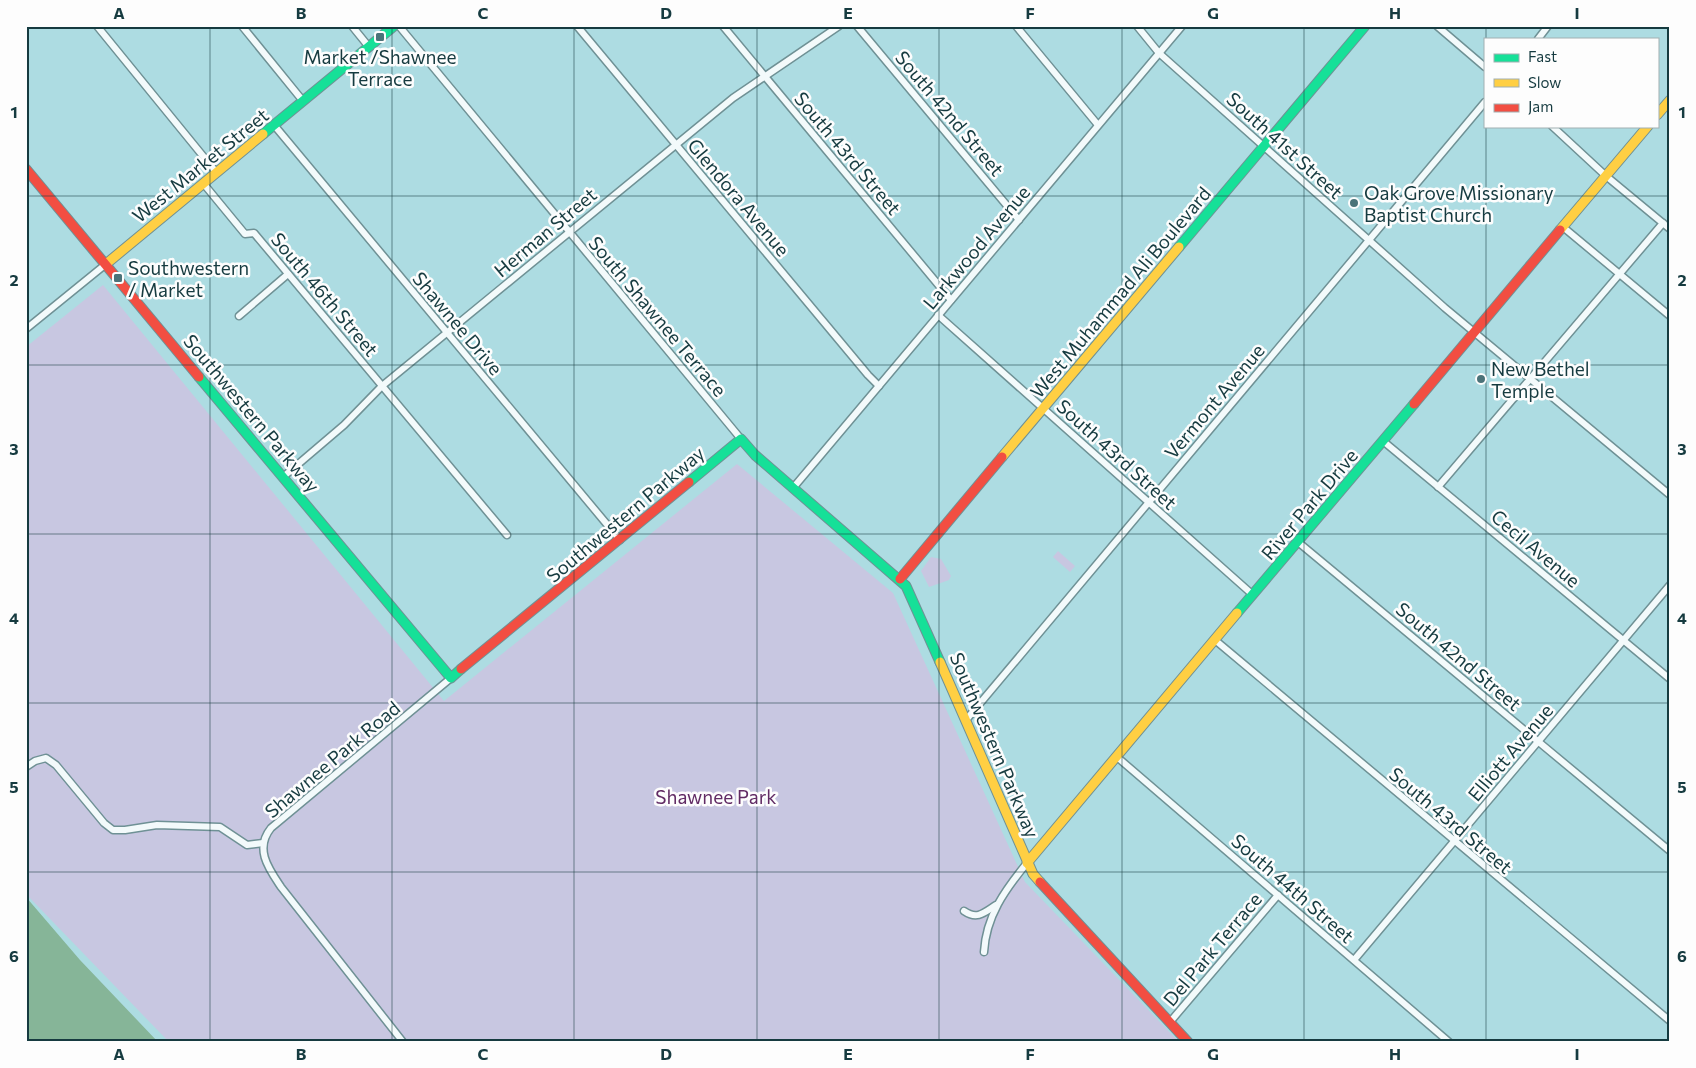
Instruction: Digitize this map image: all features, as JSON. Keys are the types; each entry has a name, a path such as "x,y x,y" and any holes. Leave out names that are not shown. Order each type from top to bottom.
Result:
{"street":[{"path":"97,26 216,172"},
{"path":"242,26 303,101"},
{"path":"352,26 369,47"},
{"name":"West Market Street","path":"26,328 394,26"},
{"name":"South Shawnee Terrace","path":"399,26 741,439"},
{"name":"Glendora Avenue","path":"577,26 879,386"},
{"name":"South 43rd Street","path":"722,26 950,300"},
{"name":"Herman Street","path":"284,477 344,425 382,386 675,144 732,98 839,26"},
{"name":"South 42nd Street","path":"857,26 1019,220"},
{"path":"1016,26 1098,125"},
{"name":"South 41st Street","path":"1137,26 1159,53 1474,333 1670,495"},
{"name":"Larkwood Avenue","path":"793,488 1182,26"},
{"name":"West Muhammad Ali Boulevard","path":"900,579 1365,26"},
{"path":"1437,26 1484,66"},
{"path":"1539,38 1548,26"},
{"path":"1658,114 1670,100"},
{"name":"Vermont Avenue","path":"966,720 1484,103"},
{"name":"Shawnee Drive","path":"274,125 620,540"},
{"path":"1554,128 1606,176 1670,229"},
{"name":"River Park Drive","path":"984,952 986,930 996,904 1027,862 1646,128"},
{"name":"Southwestern Parkway","path":"26,169 452,678 741,439 755,455 900,579 914,598 1033,874 1188,1042"},
{"name":"South 46th Street","path":"203,184 245,234 254,233 507,535"},
{"path":"1438,487 1663,223"},
{"path":"1563,227 1670,316"},
{"path":"239,316 288,274"},
{"name":"South 43rd Street","path":"938,315 1253,595"},
{"name":"Cecil Avenue","path":"1383,441 1670,679"},
{"name":"South 42nd Street","path":"1298,542 1670,851"},
{"name":"Elliott Avenue","path":"1354,960 1670,585"},
{"name":"South 43rd Street","path":"1215,640 1670,1021"},
{"name":"Shawnee Park Road","path":"403,1042 281,887 266,863 263,844 271,828 452,678"},
{"name":"South 44th Street","path":"1117,757 1449,1042"},
{"path":"26,767 35,761 46,758 56,765 104,823 113,830 157,825 220,827 247,845 263,844"},
{"name":"Del Park Terrace","path":"1170,1022 1278,895"},
{"name":"River Park Drive","path":"964,911 970,915 978,916 996,904"}],"green space":[{"name":"Shawnee Park","path":"103,285 444,701 737,464 893,593 1025,882 1179,1042 169,1042 26,894 26,347"},
{"path":"1058,551 1075,566 1070,572 1053,557"},
{"path":"931,557 941,559 951,576 949,580 929,587 921,571"}],"shaded area":[{"path":"26,897 80,960 158,1042 26,1042"}],"traffic: fast":[{"path":"263,134 394,26"},
{"path":"1179,247 1365,26"},
{"path":"199,377 451,678 461,669"},
{"path":"1237,613 1414,404"},
{"path":"689,482 741,439 755,455 906,586 940,662"}],"traffic: slow":[{"path":"1658,114 1670,100"},
{"path":"1560,230 1646,128"},
{"path":"106,264 263,134"},
{"path":"1002,457 1179,247"},
{"path":"1027,863 1237,613"},
{"path":"940,662 1033,874 1040,882"}],"traffic: jam":[{"path":"26,169 199,377"},
{"path":"1414,404 1560,230"},
{"path":"900,579 1002,457"},
{"path":"461,669 689,482"},
{"path":"1040,882 1188,1042"}],"place":[{"name":"Market /Shawnee Terrace","path":"380,37"},
{"name":"Oak Grove Missionary Baptist Church","path":"1354,203"},
{"name":"Southwestern / Market","path":"118,278"},
{"name":"New Bethel Temple","path":"1481,379"}]}
